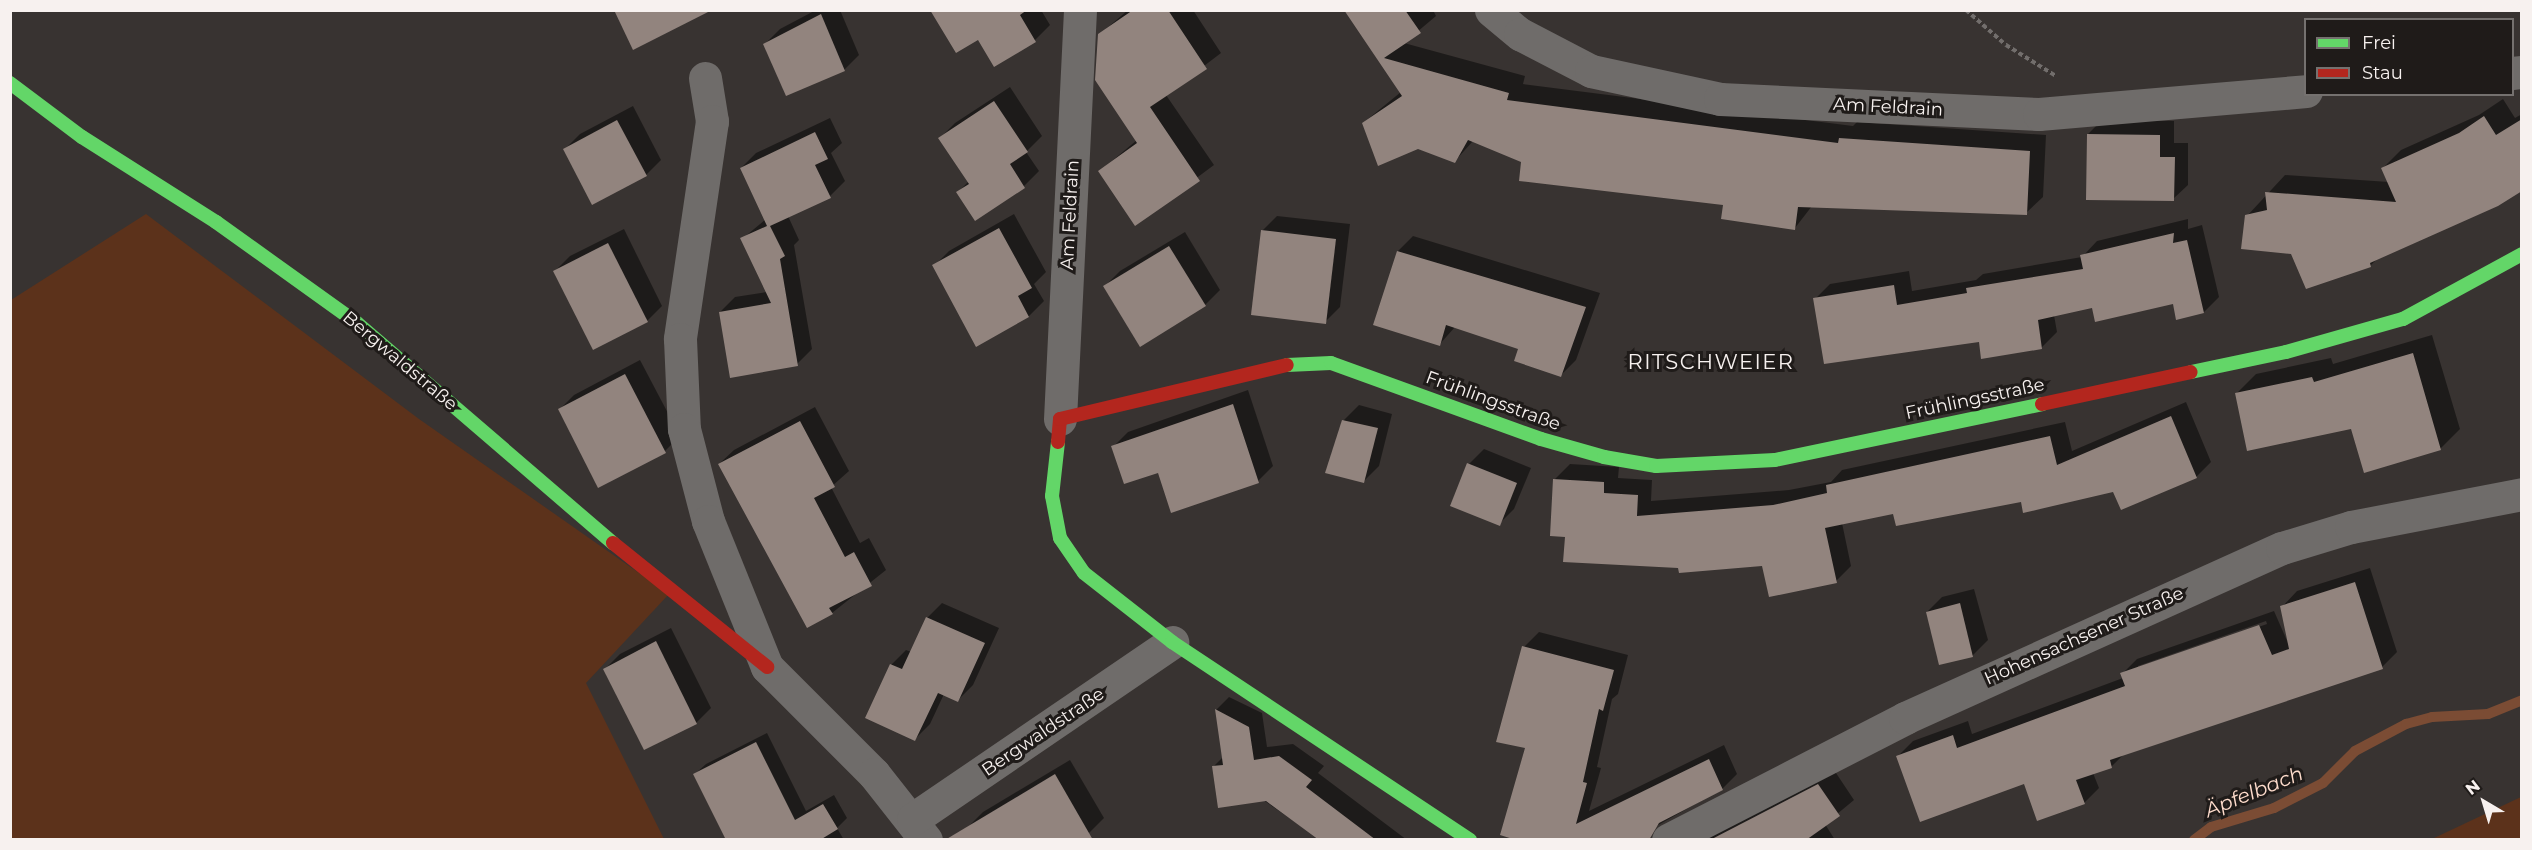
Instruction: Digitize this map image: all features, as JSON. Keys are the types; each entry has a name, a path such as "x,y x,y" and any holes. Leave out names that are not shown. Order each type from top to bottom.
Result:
{"street":[{"name":"Am Feldrain","path":"1060,419 1080,10"},
{"name":"Am Feldrain","path":"1491,10 1520,34 1591,71 1720,99 2039,114 2304,91"},
{"name":"Bergwaldstraße","path":"705,78 712,121 680,339 684,429 708,521 767,667"},
{"name":"Bergwaldstraße","path":"10,83 82,137 216,222 357,323 636,563 767,667 874,774 920,829 1172,642"},
{"name":"Frühlingsstraße","path":"1060,419 1288,365 1330,363 1541,439 1604,457 1656,466 1775,460 2286,352 2403,319 2522,254"},
{"path":"1060,419 1052,496 1060,538 1084,573 1172,642 1470,840"},
{"name":"Hohensachsener Straße","path":"1668,840 1905,718 2282,548 2351,527 2522,494"}],"path":[{"path":"1966,10 2006,45 2108,108"}],"shaded area":[{"path":"146,214 419,419 669,594 586,683 664,839 11,840 11,300"},
{"path":"2521,797 2521,839 2432,839"}],"building":[{"path":"614,10 712,10 633,50"},
{"path":"930,10 1027,10 1020,15 1036,42 994,67 978,40 956,53"},
{"path":"1133,10 1168,10 1207,69 1150,107 1200,181 1135,226 1098,171 1137,143 1095,80 1098,34"},
{"path":"1344,10 1405,10 1421,33 1384,58 1509,93 1507,100 1838,143 1839,138 2030,151 2027,215 1798,207 1795,230 1721,219 1723,205 1519,181 1521,162 1468,140 1455,163 1418,149 1378,166 1362,123 1402,96"},
{"path":"821,14 845,71 786,96 763,44"},
{"path":"994,101 1028,152 1010,164 1025,188 975,221 956,192 969,184 938,138"},
{"path":"2484,116 2496,135 2522,119 2522,191 2498,206 2370,263 2371,267 2306,289 2291,254 2241,249 2245,215 2267,210 2265,192 2396,202 2381,168 2459,133"},
{"path":"617,120 647,176 592,205 563,149"},
{"path":"815,132 828,159 815,165 831,198 770,226 785,256 780,259 798,366 730,378 719,312 771,303 740,238 767,226 740,168"},
{"path":"2087,134 2160,135 2160,157 2175,157 2174,201 2086,200"},
{"path":"999,228 1032,288 1018,296 1029,317 976,347 932,265"},
{"path":"1261,230 1336,239 1326,324 1251,315"},
{"path":"2174,233 2173,243 2187,240 2204,313 2176,320 2173,304 2095,322 2092,308 2038,320 2042,349 1981,359 1979,342 1824,364 1813,298 1894,285 1897,305 1967,293 1966,288 2083,269 2080,255"},
{"path":"608,243 648,322 593,350 553,271"},
{"path":"1169,246 1206,306 1140,347 1103,286"},
{"path":"1397,251 1586,307 1561,377 1514,361 1518,349 1446,325 1440,346 1373,325"},
{"path":"2413,353 2441,450 2364,473 2351,429 2247,451 2235,393 2312,377 2314,382"},
{"path":"625,374 666,453 598,488 558,409"},
{"path":"1233,404 1259,483 1171,513 1158,473 1124,484 1111,446"},
{"path":"2171,416 2197,478 2121,510 2113,492 2023,513 2021,502 1896,526 1893,514 1825,528 1837,583 1769,597 1762,566 1679,573 1678,568 1563,562 1565,537 1550,536 1553,479 1604,482 1604,493 1638,495 1637,516 1773,505 1827,493 1826,485 2050,436 2057,465"},
{"path":"1342,420 1378,428 1364,483 1325,473"},
{"path":"800,421 835,487 814,498 845,557 854,552 872,586 829,608 833,614 807,628 718,464"},
{"path":"1467,463 1517,483 1500,526 1450,506"},
{"path":"2355,582 2383,669 2110,760 2112,768 2076,780 2085,804 2037,821 2024,784 1920,822 1896,756 1953,735 1957,748 2125,686 2120,673 2259,625 2272,655 2289,649 2280,606"},
{"path":"1960,603 1973,657 1939,665 1926,612"},
{"path":"926,617 985,643 958,702 938,693 915,741 865,718 890,664 902,669"},
{"path":"656,641 697,724 644,750 603,669"},
{"path":"1522,646 1614,670 1603,711 1599,709 1583,782 1587,783 1576,824 1709,759 1723,790 1659,823 1649,840 1516,840 1500,835 1525,748 1496,742"},
{"path":"1215,709 1249,727 1254,760 1279,756 1312,780 1306,787 1376,840 1319,840 1266,801 1218,808 1212,766 1223,765"},
{"path":"756,742 795,820 823,804 838,829 820,840 726,840 693,774"},
{"path":"1055,774 1093,840 945,840"},
{"path":"1818,784 1840,816 1806,840 1710,840"}],"waterway":[{"name":"Äpfelbach","path":"2194,840 2211,827 2274,808 2323,783 2355,751 2406,724 2432,717 2488,714 2522,700"}],"traffic: fast":[{"path":"10,83 82,137 216,222 357,323 613,543"},
{"path":"2191,372 2286,352 2403,319 2522,254"},
{"path":"1287,365 1331,363 1541,439 1604,457 1656,466 1775,460 2042,404"},
{"path":"1058,442 1052,496 1060,538 1084,573 1172,642 1470,840"}],"traffic: jam":[{"path":"1058,442 1060,419 1287,365"},
{"path":"2042,404 2191,372"},
{"path":"613,543 767,667"}],"district":[{"name":"RITSCHWEIER","path":"1711,362"}]}
